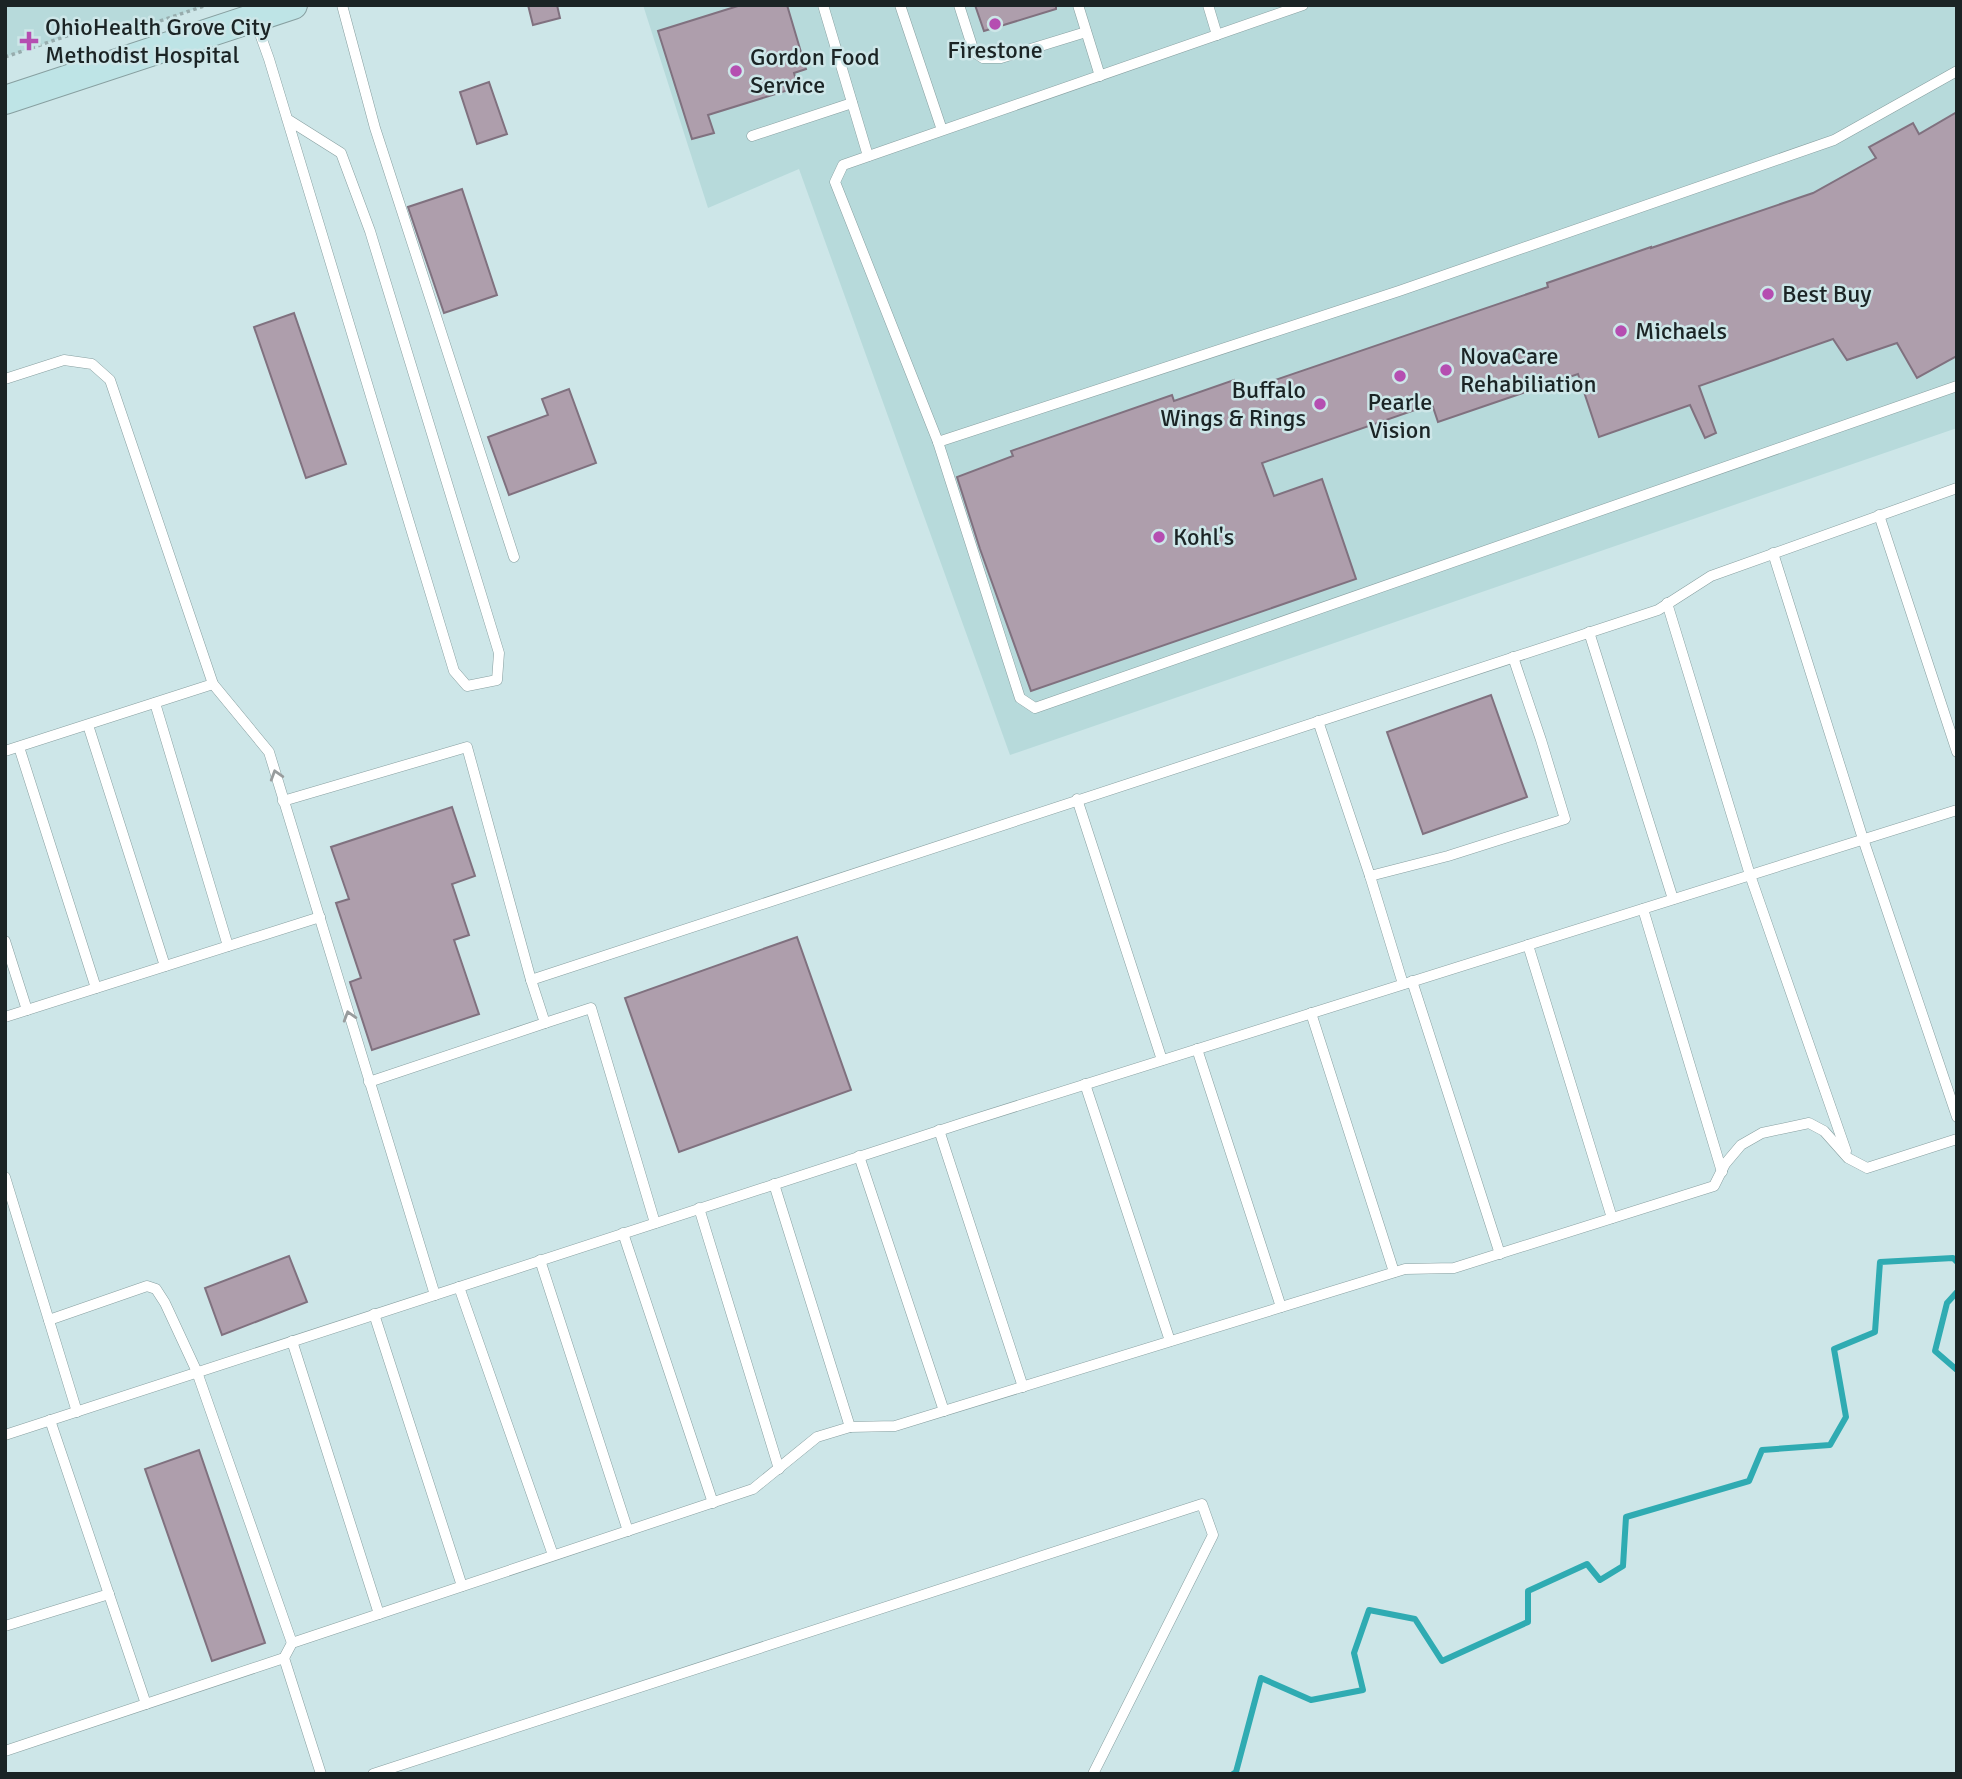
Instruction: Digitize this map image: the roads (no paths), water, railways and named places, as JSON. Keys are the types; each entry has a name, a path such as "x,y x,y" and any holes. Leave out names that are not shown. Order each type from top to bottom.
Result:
{"main road":[{"path":"5,100 293,5"}],"lane":[{"path":"342,5 375,128 514,557"},
{"path":"822,5 868,156"},
{"path":"900,5 942,130"},
{"path":"959,5 974,52 983,58 1001,58 1087,32"},
{"path":"1077,5 1100,76"},
{"path":"1208,5 1217,35"},
{"path":"1303,5 843,165 835,182 938,442 1020,698 1035,708 1957,386"},
{"path":"254,17 288,119 454,671 467,686 497,680 499,653 370,231 341,153 288,119"},
{"path":"938,442 1399,291 1834,140 1957,71"},
{"path":"752,136 852,103"},
{"path":"5,379 64,360 92,364 110,380 214,684 269,752 435,1295"},
{"path":"531,980 1658,610 1711,576 1957,488"},
{"path":"1879,515 1957,752"},
{"path":"1773,553 1863,839 1957,1117"},
{"path":"1667,603 1750,875 1848,1158"},
{"path":"1590,632 1672,900"},
{"path":"1370,876 1448,856 1565,820 1513,657"},
{"path":"5,751 214,684"},
{"path":"155,703 228,946"},
{"path":"1318,721 1500,1254"},
{"path":"88,725 165,966"},
{"path":"19,747 96,988"},
{"path":"283,801 467,747 545,1023"},
{"path":"1077,799 1162,1060"},
{"path":"5,1435 939,1130 1957,810"},
{"path":"1643,909 1721,1172"},
{"path":"5,1017 320,917"},
{"path":"5,941 27,1010"},
{"path":"1528,945 1612,1218"},
{"path":"369,1082 591,1008 655,1223"},
{"path":"1311,1013 1395,1272"},
{"path":"1197,1049 1281,1307"},
{"path":"1085,1084 1170,1341"},
{"path":"292,1643 754,1489 817,1437 850,1427 895,1426 1405,1269 1454,1268 1714,1186 1741,1145 1762,1133 1809,1123 1824,1131 1848,1158 1867,1168 1957,1139"},
{"path":"939,1130 1023,1387"},
{"path":"859,1156 944,1411"},
{"path":"5,1177 77,1412"},
{"path":"774,1184 850,1427"},
{"path":"699,1209 779,1469"},
{"path":"623,1233 713,1503"},
{"path":"540,1260 628,1531"},
{"path":"48,1320 146,1286 156,1289 165,1303 197,1372 292,1643 285,1658 321,1774"},
{"path":"459,1287 553,1555"},
{"path":"374,1314 462,1586"},
{"path":"292,1342 379,1614"},
{"path":"50,1420 146,1704"},
{"path":"373,1774 1202,1504 1213,1535 1093,1774"},
{"path":"5,1626 109,1594"},
{"path":"5,1751 285,1658"}],"waterway":[{"path":"1233,1774 1236,1772 1261,1678 1311,1700 1363,1690 1354,1653 1369,1610 1415,1619 1442,1661 1528,1622 1528,1591 1587,1564 1600,1580 1623,1566 1626,1517 1749,1481 1762,1450 1830,1445 1846,1417 1834,1349 1875,1332 1880,1262 1953,1258 1957,1262"},
{"path":"1957,1292 1947,1303 1935,1351 1957,1370"}],"place":[{"name":"Firestone","path":"995,24"},
{"name":"OhioHealth Grove City Methodist Hospital","path":"29,41"},
{"name":"Gordon Food Service","path":"736,71"},
{"name":"Best Buy","path":"1768,294"},
{"name":"Michaels","path":"1621,331"},
{"name":"NovaCare Rehabiliation","path":"1446,370"},
{"name":"Pearle Vision","path":"1400,376"},
{"name":"Buffalo Wings & Rings","path":"1320,404"},
{"name":"Kohl's","path":"1159,537"}]}
